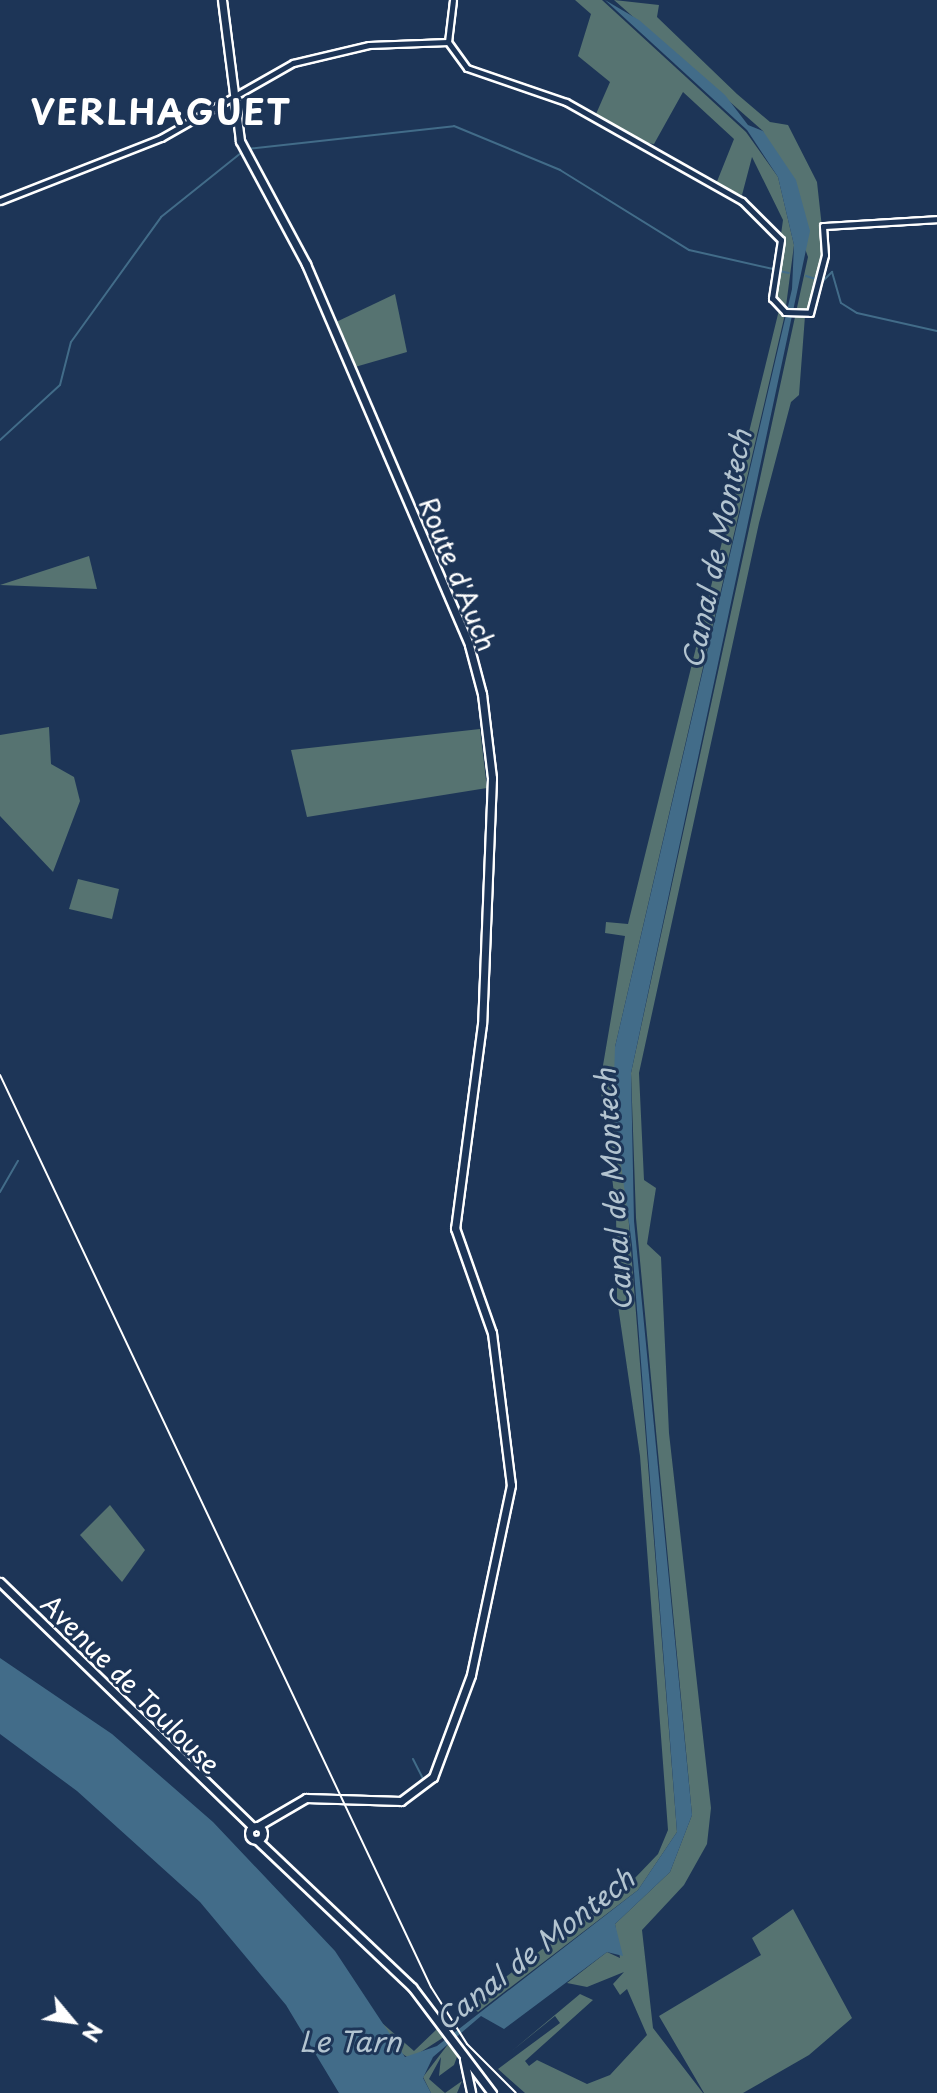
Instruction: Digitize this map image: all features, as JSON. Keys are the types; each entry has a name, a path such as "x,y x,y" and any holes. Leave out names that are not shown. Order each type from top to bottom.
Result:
{"main road":[{"name":"Route d'Auch","path":"222,0 232,99 245,150 306,264 469,645 482,694 492,812 482,1034 458,1197 458,1244 492,1333 511,1485 468,1686 437,1770 421,1790 389,1804 306,1798 272,1814 257,1832"},
{"name":"Avenue de Toulouse","path":"0,1582 412,1987 492,2093"},
{"path":"459,2050 471,2093"},
{"path":"469,2082 483,2080"}],"street":[{"path":"453,0 448,42 467,68 566,102 742,201 781,240 774,307 785,312 810,313 825,255 823,226 937,219"},
{"path":"0,201 161,138 322,55 448,42"}],"green space":[{"path":"575,0 602,0 746,132 778,177 794,245 785,314 615,1047 677,1832 638,1890 478,2012 472,2006 507,1976 634,1879 658,1854 668,1830 640,1456 617,1299 616,1209 600,1083 625,936 605,933 606,922 628,924 779,310 772,298 783,220 752,157 742,195 716,184 734,139 683,92 654,144 634,141 596,114 610,82 578,56 591,14"},
{"path":"614,0 659,5 657,17 737,94 770,122 788,125 817,182 825,255 805,316 799,395 791,402 759,523 639,1073 644,1180 656,1188 647,1244 661,1257 669,1433 711,1808 707,1844 684,1885 642,1930 653,2028 703,2093 525,2093 498,2069 560,2023 555,2016 513,2050 580,1994 593,2000 525,2061 529,2066 537,2060 587,2084 610,2075 647,2035 627,1989 620,1995 613,1984 624,1972 587,1987 567,1983 607,1952 620,1958 615,1924 670,1872 692,1815 636,1218 631,1073 808,257 763,131"},
{"path":"395,294 407,352 355,367 334,323"},
{"path":"89,556 97,589 0,585"},
{"path":"49,727 51,764 74,777 80,801 53,872 0,816 0,735"},
{"path":"480,729 487,788 307,817 291,750"},
{"path":"78,879 119,889 112,919 69,909"},
{"path":"110,1505 145,1550 122,1582 80,1535"},
{"path":"793,1909 852,2018 809,2055 743,2093 704,2093 659,2016 761,1955 752,1938"},
{"path":"382,2023 414,2051 437,2029 444,2037 410,2059 394,2048"},
{"path":"449,2043 458,2054 454,2065 439,2076 441,2057 429,2079 445,2093 431,2093 423,2077"},
{"path":"462,2081 457,2093 445,2093"}],"water":[{"name":"Le Tarn","path":"605,0 639,20 725,95 748,125 763,131 796,180 810,231 631,1073 634,1221 692,1815 670,1872 615,1924 623,1956 607,1952 504,2029 481,2016 433,2057 423,2078 431,2093 339,2093 286,2005 200,1902 77,1791 0,1734 0,1658 112,1734 213,1822 335,1951 405,2057 437,2046 638,1890 677,1832 632,1245 613,1105 615,1047 792,289 794,245 778,177 747,130"}],"waterway":[{"path":"247,149 454,126 560,170 689,250 773,269"},
{"path":"0,440 60,385 71,342 161,217 242,152"},
{"path":"779,271 789,273"},
{"path":"823,281 832,272 841,303 857,313 937,331"},
{"path":"806,276 816,279"},
{"path":"0,1192 18,1161"},
{"path":"413,1759 423,1779"}],"railway":[{"path":"0,1075 431,1987 467,2044 516,2093"}],"district":[{"name":"VERLHAGUET","path":"161,112"}],"water label":[{"name":"Canal de Montech","path":"716,549"},
{"name":"Canal de Montech","path":"613,1190"},
{"name":"Canal de Montech","path":"534,1949"}]}
